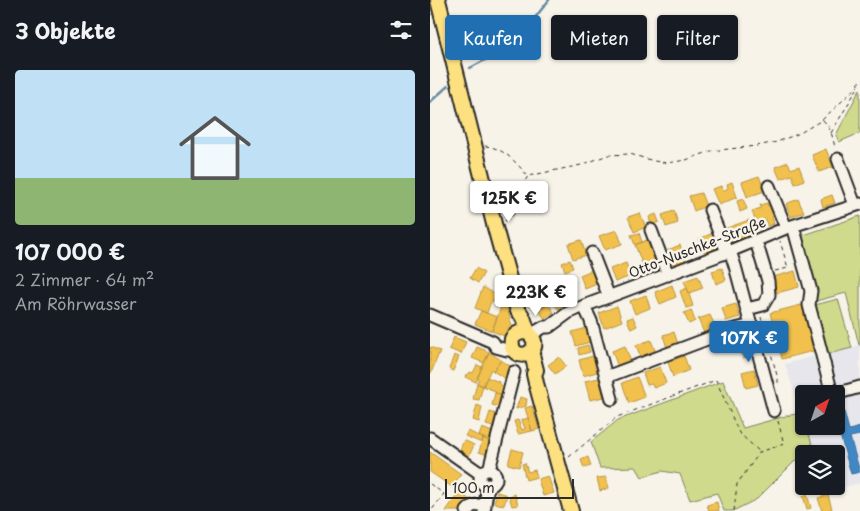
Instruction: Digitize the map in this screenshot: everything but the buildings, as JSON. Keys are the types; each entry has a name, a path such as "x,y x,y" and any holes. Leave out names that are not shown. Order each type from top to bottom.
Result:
{"main road":[{"path":"438,0 494,224 518,311 522,314 524,343 529,371 534,374 571,511"}],"street":[{"path":"838,159 857,205"},
{"path":"770,186 790,227 811,291 809,305 831,385"},
{"name":"Otto-Nuschke-Straße","path":"524,343 548,332 549,327 568,313 584,306 729,252 790,227 857,205"},
{"path":"710,210 753,308 752,325 774,411"},
{"path":"651,230 668,275"},
{"path":"753,308 763,305 770,296 770,288 756,241"},
{"path":"592,253 609,296"},
{"path":"584,306 591,321 612,399"},
{"path":"430,315 494,342 498,340 524,343"},
{"path":"606,377 731,330 752,325"},
{"path":"467,511 478,504 484,508 488,486 481,481 514,372"},
{"path":"845,391 860,387"},
{"path":"430,438 485,472"}],"path":[{"path":"831,133 858,86 860,79"},
{"path":"528,176 581,165 608,155 630,154 667,163 686,160 711,151 777,142 800,133 822,120 858,86"},
{"path":"822,120 828,125 838,159"},
{"path":"475,146 494,147 509,155 528,176"},
{"path":"494,224 512,217 519,209 522,187 528,176"},
{"path":"766,273 788,268 780,240"},
{"path":"753,308 778,379 778,384 769,390"},
{"path":"558,466 617,417 716,380 739,433 760,452"},
{"path":"734,511 737,484 760,452 784,444 774,411"},
{"path":"430,484 444,494 431,511"}],"shaded area":[{"path":"860,345 860,483 845,487 845,445 812,445 809,435 845,435 845,385 795,385 795,394 785,364"}],"green space":[{"path":"860,89 860,133 839,142 836,135"},
{"path":"860,216 859,345 846,293 816,301 798,237"},
{"path":"838,299 852,348 824,355 811,306"},
{"path":"723,381 743,428 795,414 795,435 809,435 812,444 795,445 795,461 757,499 733,511 724,511 717,493 690,500 680,474 662,471 642,477 636,467 600,468 591,442 618,420"}],"waterway":[{"path":"470,68 489,58 526,29 549,0"},
{"path":"430,102 448,86"}]}
